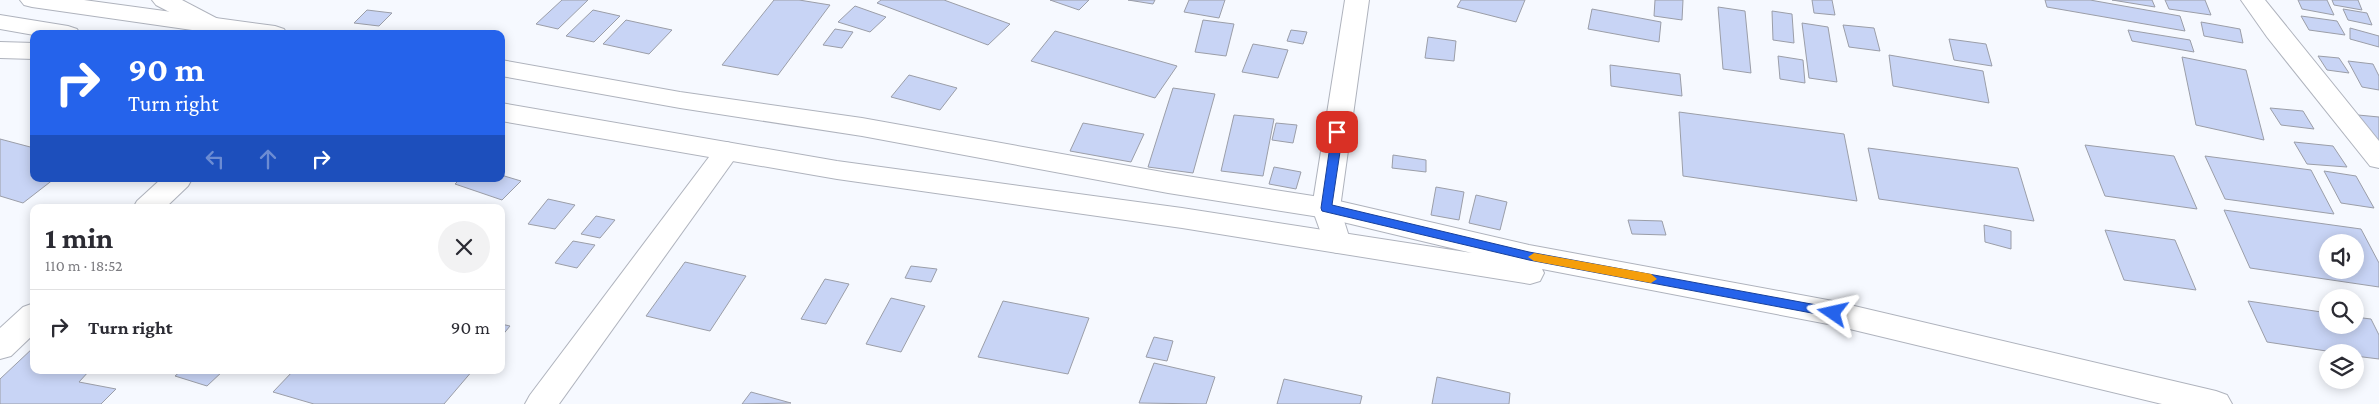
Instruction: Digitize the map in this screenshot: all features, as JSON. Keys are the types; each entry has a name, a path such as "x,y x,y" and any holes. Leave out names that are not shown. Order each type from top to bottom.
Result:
{"main road":[{"path":"32,0 247,30"},
{"path":"164,0 212,25"},
{"path":"1337,243 1326,208 1357,0"},
{"path":"2253,0 2276,32 2379,159"},
{"path":"0,22 45,30"},
{"path":"0,50 30,51"},
{"path":"505,69 680,100 862,127 1168,184 1326,208 1529,256 1833,313 2216,404"},
{"path":"505,113 837,170 1182,218 1536,274 1844,332 2146,404"},
{"path":"541,404 727,151"},
{"path":"151,204 175,182"},
{"path":"0,347 30,319"}],"building":[{"path":"562,0 588,0 558,29 536,24"},
{"path":"774,0 799,0 830,5 778,75 722,65"},
{"path":"881,0 944,0 1010,24 988,45 877,3"},
{"path":"1050,0 1089,0 1079,10"},
{"path":"1128,0 1155,0 1153,4"},
{"path":"1189,0 1225,0 1219,18 1184,12"},
{"path":"1461,0 1525,0 1516,22 1457,7"},
{"path":"1655,0 1683,0 1682,20 1654,16"},
{"path":"1812,0 1832,0 1835,15 1814,13"},
{"path":"2045,0 2090,0 2180,16 2185,31 2047,7"},
{"path":"2112,0 2152,0 2155,7"},
{"path":"2165,0 2205,0 2211,15 2169,9"},
{"path":"2298,0 2327,0 2334,15 2302,9"},
{"path":"2332,0 2358,0 2362,10 2334,5"},
{"path":"855,6 886,17 870,32 838,22"},
{"path":"1718,7 1745,11 1751,73 1723,69"},
{"path":"1592,9 1661,22 1659,42 1588,29"},
{"path":"2343,9 2367,13 2372,25 2348,20"},
{"path":"367,10 392,13 379,26 354,23"},
{"path":"593,10 620,16 594,42 566,36"},
{"path":"1772,11 1792,14 1794,43 1773,40"},
{"path":"2301,16 2337,21 2345,35 2309,30"},
{"path":"626,20 672,30 649,54 603,44"},
{"path":"1203,20 1234,24 1226,56 1195,52"},
{"path":"2201,22 2240,29 2243,43 2204,36"},
{"path":"1802,23 1828,27 1837,82 1809,78"},
{"path":"1843,25 1874,28 1880,51 1849,47"},
{"path":"2350,28 2379,36 2379,47 2350,39"},
{"path":"835,29 853,32 842,48 823,45"},
{"path":"1291,30 1307,32 1303,44 1287,41"},
{"path":"2128,30 2190,40 2194,52 2132,41"},
{"path":"1055,31 1177,66 1155,98 1031,61"},
{"path":"1428,37 1456,41 1454,61 1425,58"},
{"path":"1949,39 1986,44 1992,66 1954,60"},
{"path":"1253,44 1288,50 1278,78 1242,72"},
{"path":"1889,55 1983,71 1989,103 1893,86"},
{"path":"1778,56 1803,60 1805,83 1780,79"},
{"path":"2318,56 2339,58 2349,73 2327,70"},
{"path":"2182,57 2246,70 2264,140 2196,125"},
{"path":"2348,61 2373,64 2379,76 2379,90 2362,87"},
{"path":"1610,65 1680,74 1682,96 1611,86"},
{"path":"909,75 957,88 940,110 891,97"},
{"path":"1173,88 1215,94 1193,173 1148,167"},
{"path":"2270,108 2303,111 2314,129 2281,125"},
{"path":"1679,112 1844,134 1857,201 1683,176"},
{"path":"1234,115 1274,119 1263,176 1221,171"},
{"path":"2358,115 2379,117 2379,145"},
{"path":"1083,123 1144,134 1131,162 1070,151"},
{"path":"1276,123 1297,125 1293,143 1272,140"},
{"path":"0,139 30,147 30,182 50,182 23,203 0,196"},
{"path":"2294,142 2333,146 2347,167 2307,164"},
{"path":"2085,145 2174,156 2197,209 2105,196"},
{"path":"1868,148 2018,168 2034,221 1879,199"},
{"path":"1393,155 1426,160 1426,172 1392,168"},
{"path":"2205,156 2311,170 2334,214 2225,199"},
{"path":"1274,167 1301,172 1296,189 1269,184"},
{"path":"2324,171 2356,176 2374,208 2341,203"},
{"path":"505,176 521,181 502,200 455,184 457,182 505,182"},
{"path":"1436,187 1464,192 1459,220 1431,215"},
{"path":"1476,195 1507,202 1500,230 1469,223"},
{"path":"548,199 575,205 555,229 528,224"},
{"path":"2224,210 2361,229 2364,234 2319,234 2319,278 2250,268"},
{"path":"596,216 615,220 600,238 581,234"},
{"path":"1628,220 1662,221 1666,235 1632,234"},
{"path":"1984,225 2011,231 2011,249 1985,242"},
{"path":"2105,230 2175,240 2196,290 2124,280"},
{"path":"2364,235 2379,263 2379,287 2325,279 2364,279"},
{"path":"573,241 595,245 577,268 555,263"},
{"path":"685,262 746,276 710,331 646,316"},
{"path":"911,266 937,269 931,282 905,278"},
{"path":"825,279 849,284 826,324 801,319"},
{"path":"891,298 925,306 901,352 866,344"},
{"path":"1003,301 1089,318 1068,374 978,357"},
{"path":"2248,301 2319,312 2319,334 2364,334 2364,318 2371,319 2379,335 2379,359 2364,357 2364,344 2319,344 2319,350 2267,342"},
{"path":"505,325 510,326 505,332"},
{"path":"1154,337 1173,341 1167,361 1146,357"},
{"path":"30,351 30,374 86,374 79,382 116,389 101,404 0,404 0,379"},
{"path":"1154,363 1215,377 1206,404 1139,403"},
{"path":"177,374 220,374 207,386 175,376"},
{"path":"290,374 470,374 444,404 314,404 273,392"},
{"path":"1437,377 1510,393 1509,404 1432,404"},
{"path":"1284,379 1362,396 1360,404 1277,404"},
{"path":"751,392 791,403 742,404"}],"slow traffic":[{"path":"1534,257 1651,279"}],"route":[{"path":"1337,132 1326,208 1529,256 1833,313"}]}
